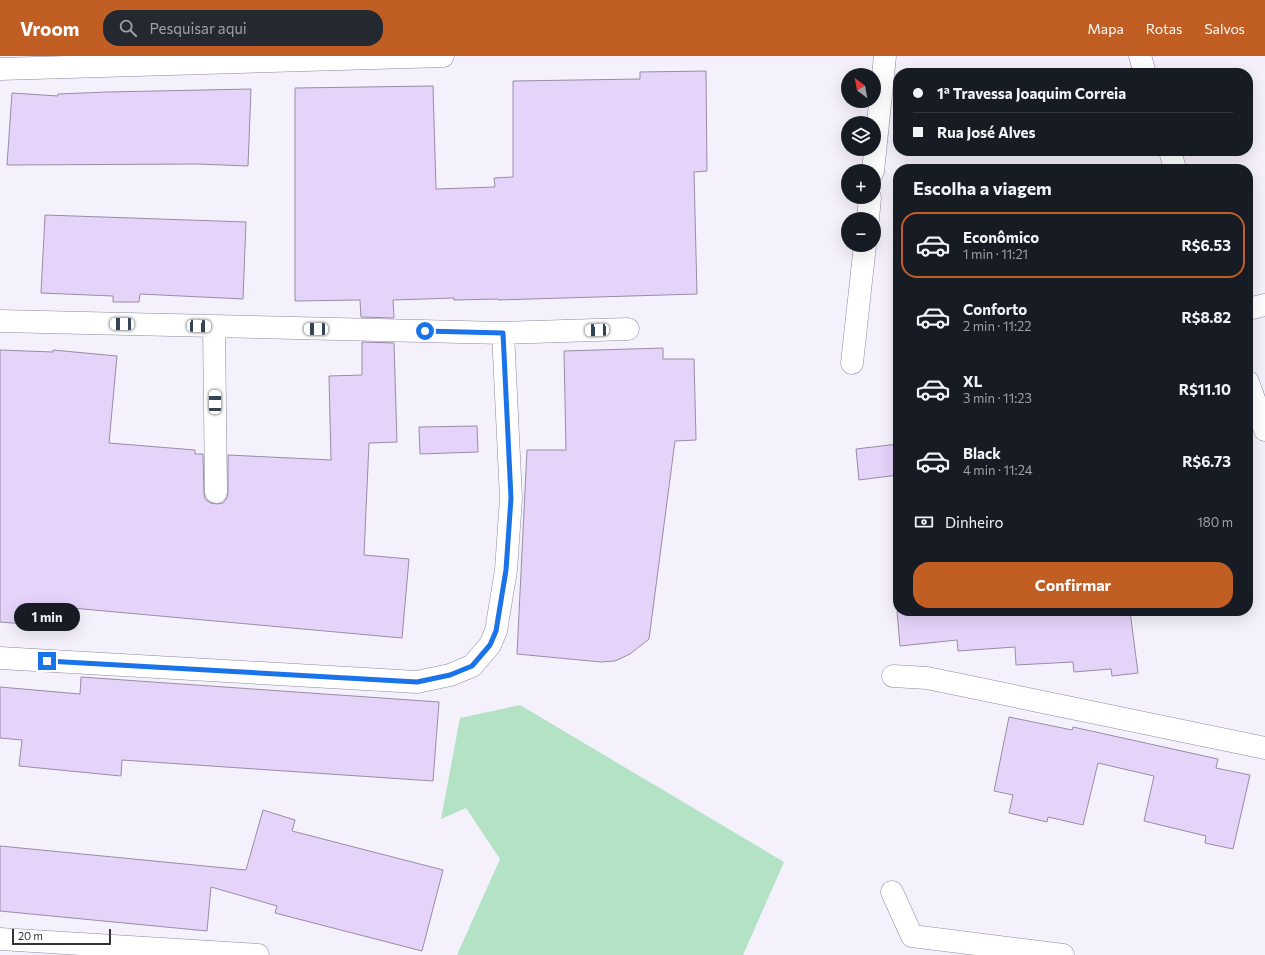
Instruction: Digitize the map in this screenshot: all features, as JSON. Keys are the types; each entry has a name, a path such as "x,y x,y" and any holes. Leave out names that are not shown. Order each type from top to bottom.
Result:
{"street":[{"path":"0,69 443,56"},
{"path":"874,164 885,56"},
{"path":"1140,56 1144,68"},
{"path":"852,363 864,252"},
{"path":"1253,308 1265,305"},
{"path":"0,321 503,333 628,329"},
{"path":"214,327 216,492"},
{"path":"0,658 417,682 450,675 472,666 490,645 496,631 506,570 511,498 503,333"},
{"path":"1253,396 1265,430"},
{"path":"893,676 927,678 1265,748"},
{"path":"892,892 912,936 1063,955"},
{"path":"0,939 258,955"}],"green space":[{"path":"520,705 784,862 743,955 457,955 500,859 466,808 441,819 460,718"}],"building":[{"path":"706,71 707,171 694,172 697,294 498,300 454,300 454,298 393,300 394,318 361,317 360,300 295,301 295,88 433,86 436,189 495,187 494,178 513,177 513,81 640,79 640,72"},
{"path":"251,89 248,166 197,164 7,165 12,93 58,96 58,94 107,92"},
{"path":"45,215 246,222 243,299 140,294 139,302 113,302 113,296 41,293"},
{"path":"362,342 394,343 397,442 369,443 364,555 409,559 402,638 50,606 48,626 0,622 0,350 53,352 53,350 117,356 109,443 195,450 195,454 203,454 205,499 210,503 217,504 223,503 227,498 228,455 331,460 329,376 362,375"},
{"path":"663,348 663,359 694,359 696,440 675,441 649,639 630,654 615,661 601,662 517,654 527,450 566,450 564,351"},
{"path":"477,426 478,452 420,454 419,427"},
{"path":"893,445 893,476 859,480 856,449"},
{"path":"897,616 1131,616 1138,673 1112,676 1111,669 1074,672 1073,662 1016,665 1015,647 958,651 957,640 900,646"},
{"path":"81,677 439,702 433,781 122,760 121,776 19,766 22,740 0,738 0,687 80,694"},
{"path":"1009,717 1072,730 1073,727 1218,759 1216,768 1250,775 1233,849 1205,843 1206,836 1144,821 1154,776 1098,763 1083,825 1048,817 1047,822 1009,813 1013,795 994,791"},
{"path":"263,810 295,820 292,831 443,870 422,951 275,913 277,906 211,887 207,931 0,911 0,846 246,870"}],"route":[{"path":"47,661 417,682 450,675 472,666 490,645 496,631 506,570 511,498 509,431 503,333 425,331"}]}
